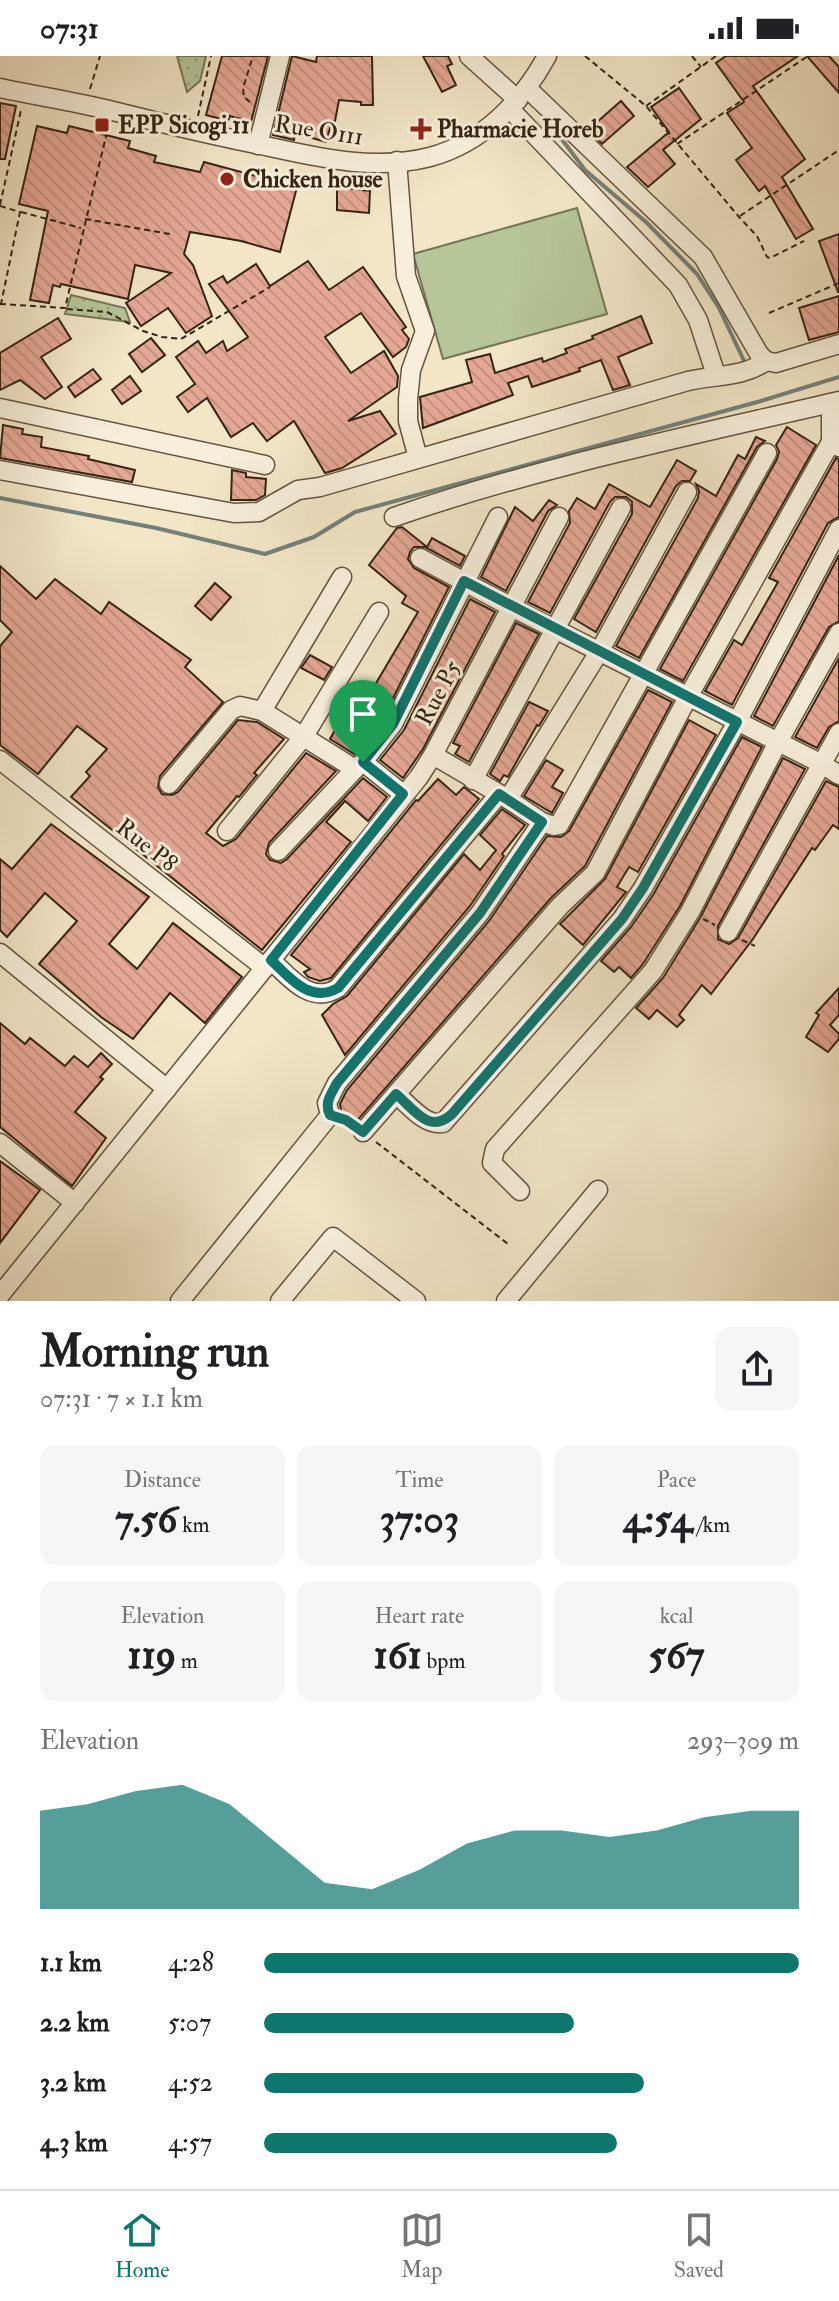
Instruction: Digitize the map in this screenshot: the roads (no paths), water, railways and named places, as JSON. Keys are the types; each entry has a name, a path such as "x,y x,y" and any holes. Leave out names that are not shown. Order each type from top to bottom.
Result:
{"street":[{"path":"258,145 280,56"},
{"path":"469,56 703,257 766,361 776,363 839,344"},
{"name":"Rue O111","path":"0,88 320,159 357,163 397,161 432,156 499,120 518,99 547,56"},
{"path":"518,99 678,285 698,320 716,375"},
{"path":"397,161 406,276 425,331 411,370 408,399 408,421 418,458"},
{"path":"0,470 234,513 259,512 298,490 320,487 716,375 752,372 766,361"},
{"path":"363,1132 560,906 595,873 688,697 835,444 835,402 485,486 394,517"},
{"path":"0,408 265,465"},
{"path":"433,755 542,822 554,826 563,821 767,453"},
{"name":"Rue P8","path":"0,760 306,991 331,992 338,988 503,796 599,652 687,492"},
{"path":"473,780 621,508"},
{"path":"278,851 359,766 393,724 498,517"},
{"name":"Rue P5","path":"0,1295 309,914 433,755 559,517"},
{"path":"396,1094 427,1121 443,1123 622,919 643,888 737,722 839,529"},
{"path":"420,558 839,775"},
{"path":"262,711 342,577"},
{"path":"227,831 304,736 379,612"},
{"path":"520,1191 492,1163 495,1149 653,971 690,912 778,742 839,633"},
{"path":"169,784 231,710 240,706 262,711 403,794"},
{"path":"728,932 839,733"},
{"path":"180,1301 330,1115 327,1103 337,1083 480,913 542,822"},
{"path":"0,953 167,1089"},
{"path":"0,1143 75,1203"},
{"path":"506,1301 598,1190"},
{"path":"280,1301 333,1237 416,1301"}],"waterway":[{"path":"551,125 585,170 646,222 697,274 719,308 746,365"},
{"path":"0,498 156,528 265,554 314,537 355,512 839,377"}],"place":[{"name":"EPP Sicogi 11","path":"102,125"},
{"name":"Pharmacie Horeb","path":"421,129"},
{"name":"Chicken house","path":"227,179"}]}
